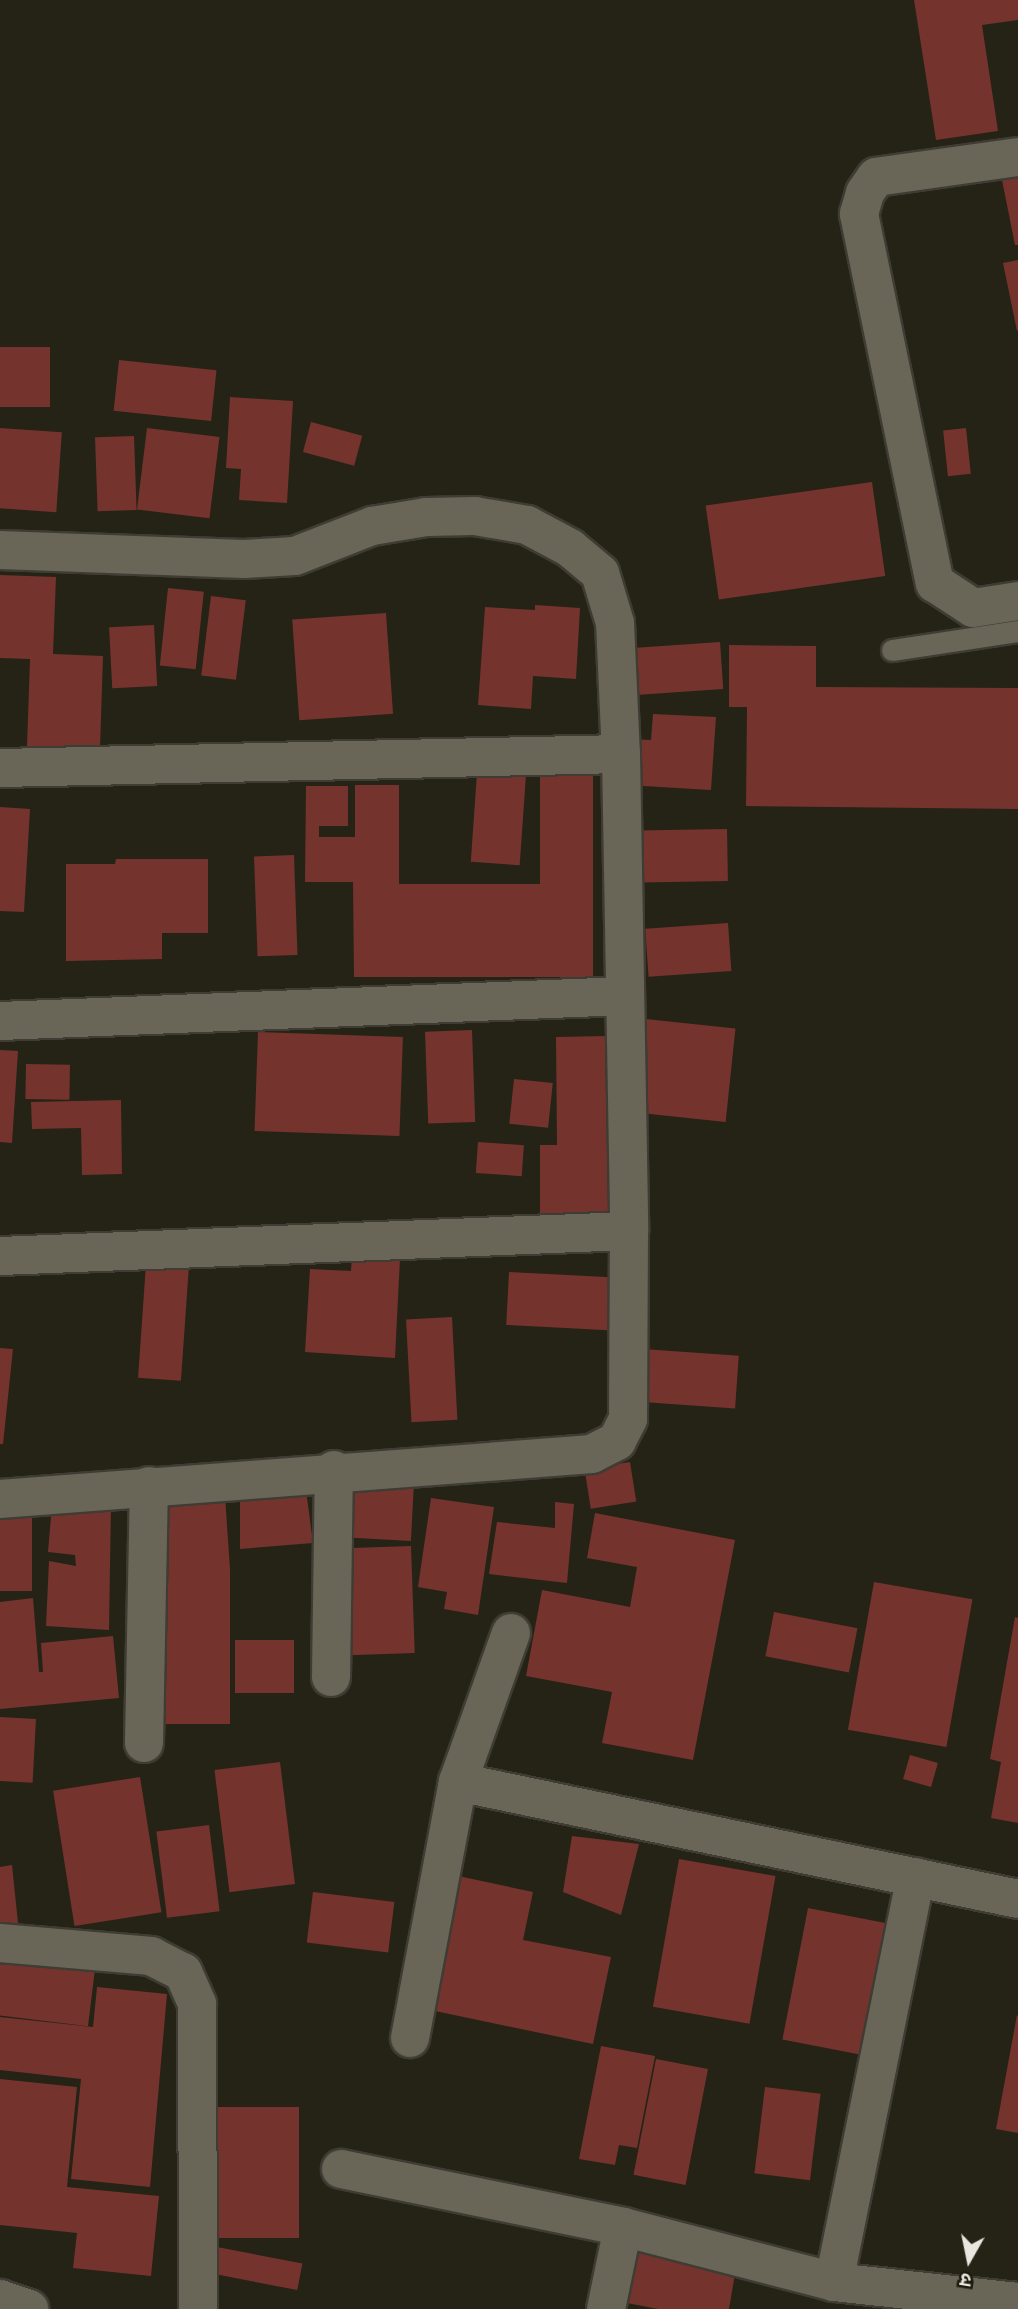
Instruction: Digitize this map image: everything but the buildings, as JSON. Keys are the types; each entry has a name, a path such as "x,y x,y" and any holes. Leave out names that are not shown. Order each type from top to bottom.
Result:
{"street":[{"path":"1018,157 876,177 864,193 859,214 935,583 973,608 1018,601"},
{"path":"0,550 244,559 295,556 372,526 426,517 475,516 527,525 570,548 600,573 615,623 621,754 629,1231 628,1419 617,1441 592,1454 334,1471 0,1499"},
{"path":"0,768 621,754"},
{"path":"0,1021 624,996"},
{"path":"0,1256 629,1231"},
{"path":"331,1677 334,1471"},
{"path":"144,1742 149,1486"},
{"path":"410,2038 458,1782 511,1633"},
{"path":"458,1782 1018,1899"},
{"path":"834,2282 916,1877"},
{"path":"0,1943 151,1956 183,1972 197,2004 198,2309"},
{"path":"341,2169 622,2227 898,2299 1018,2302"},
{"path":"606,2309 622,2227"},
{"path":"0,2299 29,2309"}],"lane":[{"path":"892,650 1018,631"}]}
